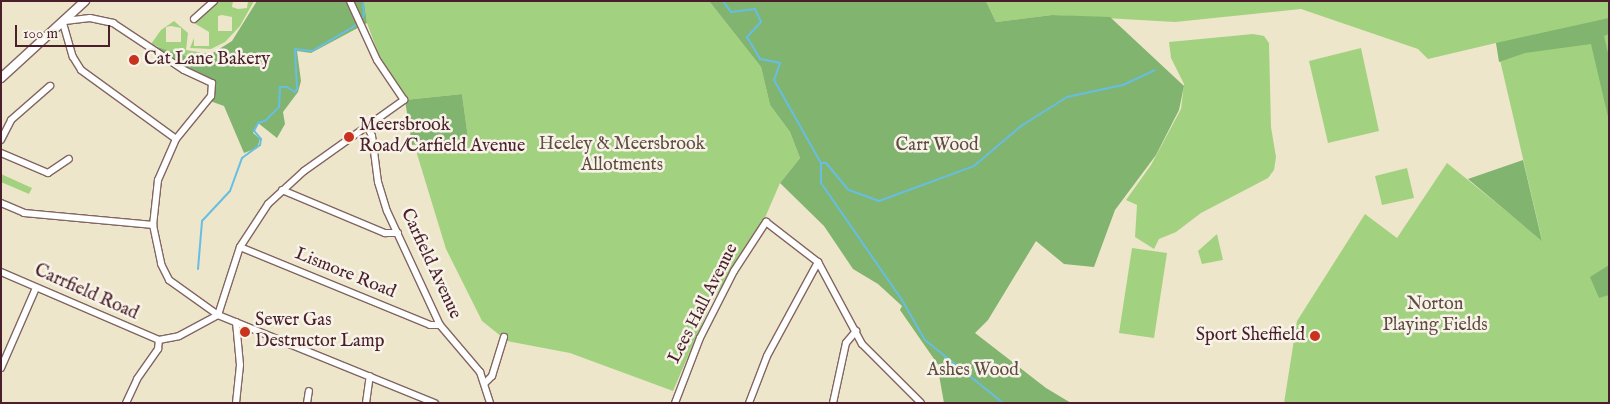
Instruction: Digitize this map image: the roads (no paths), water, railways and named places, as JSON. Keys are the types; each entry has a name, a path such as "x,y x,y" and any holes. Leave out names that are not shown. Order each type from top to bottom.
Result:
{"main road":[{"path":"1,78 85,1"}],"street":[{"path":"194,19 214,1"},
{"path":"126,403 137,379 158,349 159,340 179,336 218,315 240,247 258,216 282,190 404,100 377,60 350,1"},
{"path":"176,139 81,70 73,57 64,22 90,18 113,23 184,70 212,83 211,96 176,139 158,180 153,225 161,264 166,276 218,315 436,403"},
{"path":"1,140 11,120 50,86"},
{"name":"Carfield Avenue","path":"367,126 372,136 382,196 398,233 440,325 480,372 490,403"},
{"path":"1,153 48,173 69,160"},
{"path":"282,190 385,233 398,233"},
{"path":"1,203 24,213 153,225"},
{"name":"Lees Hall Avenue","path":"675,403 700,338 734,271 766,222 818,262"},
{"name":"Lismore Road","path":"240,247 430,325 440,325"},
{"path":"818,262 862,344 921,403"},
{"path":"749,403 767,356 818,262"},
{"name":"Carrfield Road","path":"1,272 159,340"},
{"path":"1,368 36,288"},
{"path":"236,322 240,365 236,403"},
{"path":"833,403 846,343 856,331"},
{"path":"485,383 492,376 504,337"},
{"path":"366,403 370,376"},
{"path":"307,403 309,391"}],"waterway":[{"path":"361,20 364,15 363,1"},
{"path":"723,1 731,12 755,9 761,22 747,37 760,59 780,63 774,80 821,163 821,183 902,300 925,340 1003,403"},
{"path":"198,269 202,221 230,191 242,158 260,145 261,139 254,131 258,123 265,121 279,107 280,87 287,87 295,92 297,89 295,49 312,51 358,24"},
{"path":"821,163 826,163 849,190 879,201 974,166 1021,126 1067,97 1123,85 1155,70"}],"place":[{"name":"Cat Lane Bakery","path":"134,60"},
{"name":"Meersbrook Road/Carfield Avenue","path":"349,137"},
{"name":"Sewer Gas Destructor Lamp","path":"245,332"},
{"name":"Sport Sheffield","path":"1315,336"}],"park label":[{"name":"Carr Wood","path":"937,146"},
{"name":"Heeley & Meersbrook Allotments","path":"622,156"},
{"name":"Norton Playing Fields","path":"1435,316"},
{"name":"Ashes Wood","path":"973,371"}]}
